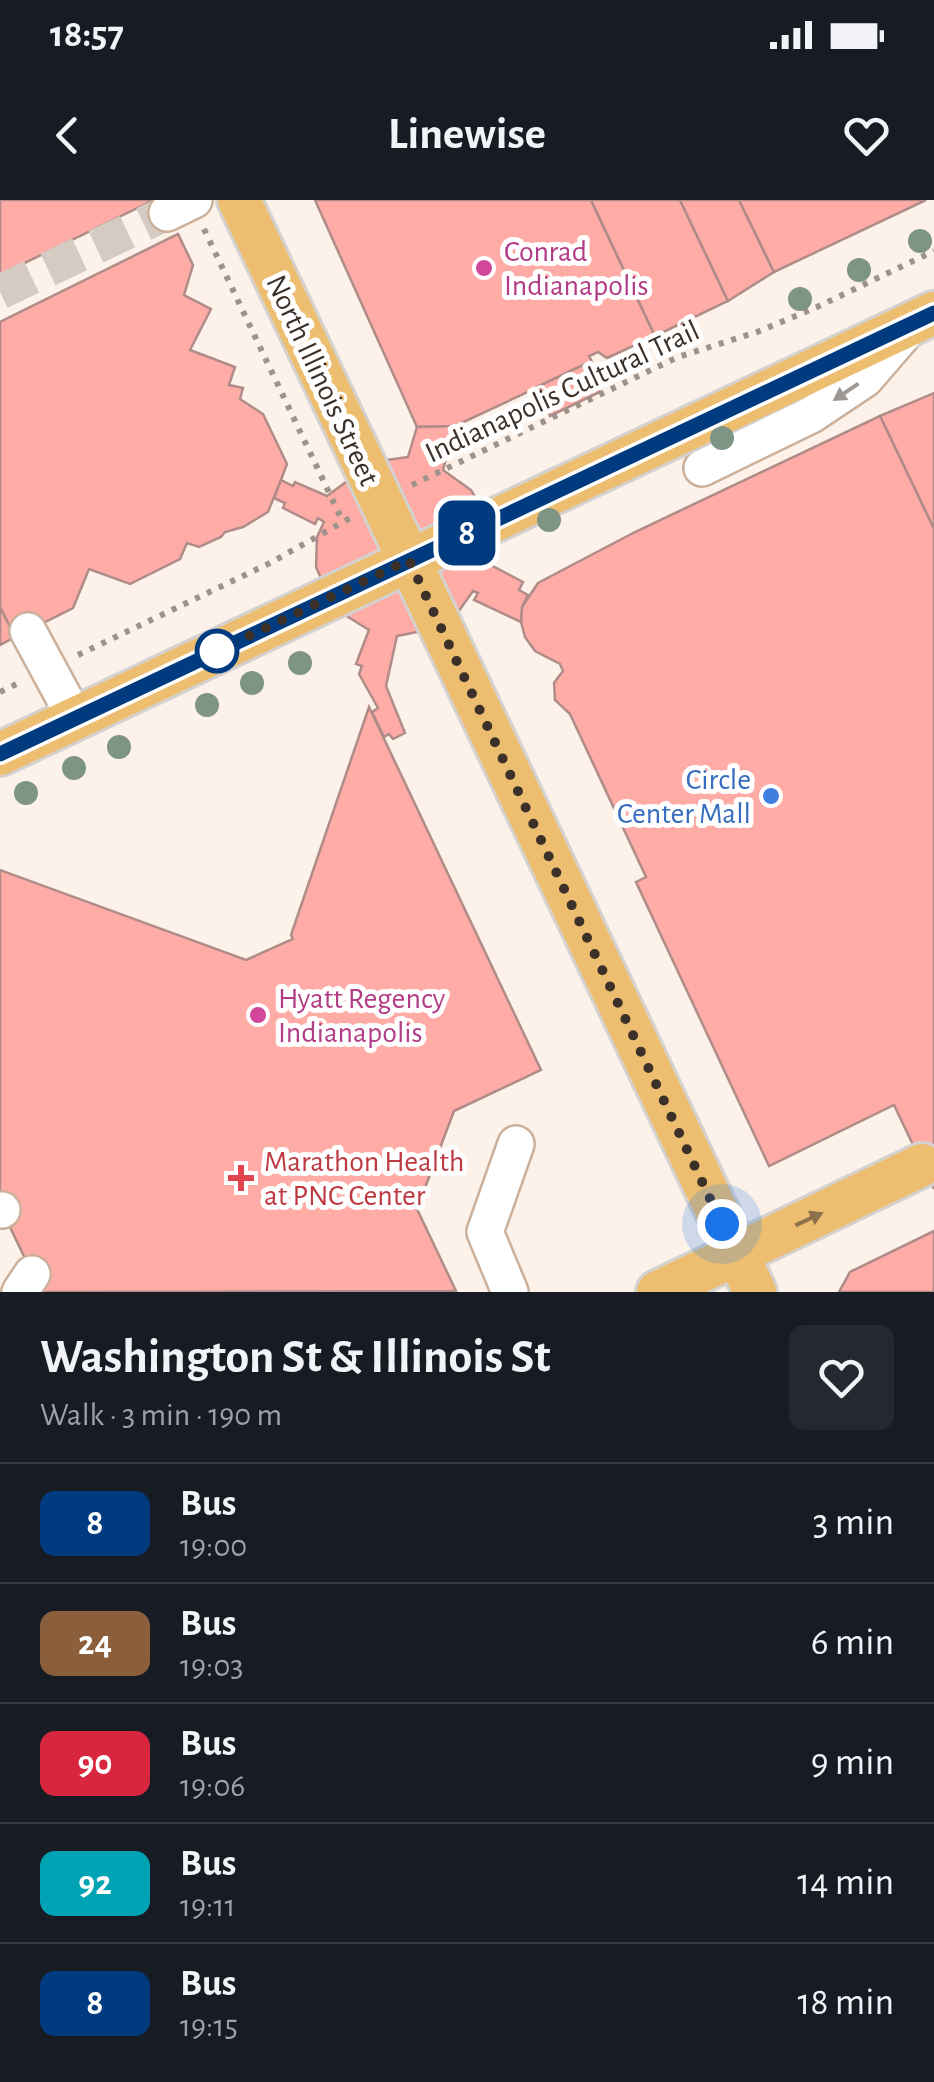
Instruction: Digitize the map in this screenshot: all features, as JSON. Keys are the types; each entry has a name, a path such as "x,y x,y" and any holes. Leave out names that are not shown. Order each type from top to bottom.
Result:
{"main road":[{"name":"North Illinois Street","path":"239,200 362,512 409,560 755,1292"},
{"path":"0,754 924,318"},
{"path":"658,1292 922,1165"}],"lane":[{"path":"702,468 812,415 865,379 924,318"},
{"path":"28,630 75,718"},
{"path":"510,1292 485,1232 516,1144"}],"path":[{"path":"184,205 362,512"},
{"name":"Indianapolis Cultural Trail","path":"0,692 270,563 362,512 678,356 757,332 934,251"}],"building":[{"path":"0,200 154,200 0,275"},
{"name":"Conrad Indianapolis","path":"315,200 591,200 655,336 607,358 598,352 589,356 592,362 455,426 417,427"},
{"path":"591,200 680,200 728,301 655,336"},
{"path":"680,200 739,200 774,272 728,301"},
{"path":"739,200 926,200 774,272"},
{"path":"178,234 193,265 184,295 211,309 190,350 235,367 229,385 243,388 240,399 263,414 287,464 281,480 268,512 243,527 199,547 187,543 180,559 130,584 89,569 73,608 15,637 0,607 0,322"},
{"path":"585,364 600,392 550,416 539,386"},
{"path":"934,393 934,529 880,416"},
{"name":"Circle Center Mall","path":"880,416 934,529 934,1189 894,1105 769,1166 636,882 646,877 570,714 555,700 554,683 563,671 560,664 535,651 521,622 522,607 538,583 635,532"},
{"path":"455,426 443,470 471,490 483,510 489,540 487,563 523,582 519,590 528,595 521,622 474,600 478,593 473,591 456,615 422,631 397,636 386,686 405,733 393,739 389,734 384,737 372,712 378,708 359,674 362,666 356,664 369,630 331,601 316,567 317,537 324,522 318,518 315,524 283,508 285,503 274,498 281,480 327,496 373,462 408,457 417,427"},
{"path":"0,607 15,637 0,645"},
{"name":"Hyatt Regency Indianapolis","path":"369,707 541,1070 454,1111 417,1209 456,1291 41,1292 0,1206 0,870 246,960 293,939 291,935"},
{"path":"934,1231 934,1292 839,1292 850,1272"}],"tunnel":[{"path":"0,292 167,213"}],"bus line":[{"name":"8","path":"0,754 934,313"}],"place":[{"name":"Conrad Indianapolis","path":"484,268"},
{"name":"Circle Center Mall","path":"771,796"},
{"name":"Hyatt Regency Indianapolis","path":"258,1015"},
{"name":"Marathon Health at PNC Center","path":"241,1178"}],"route":[{"path":"217,651 409,560 722,1224"}]}
